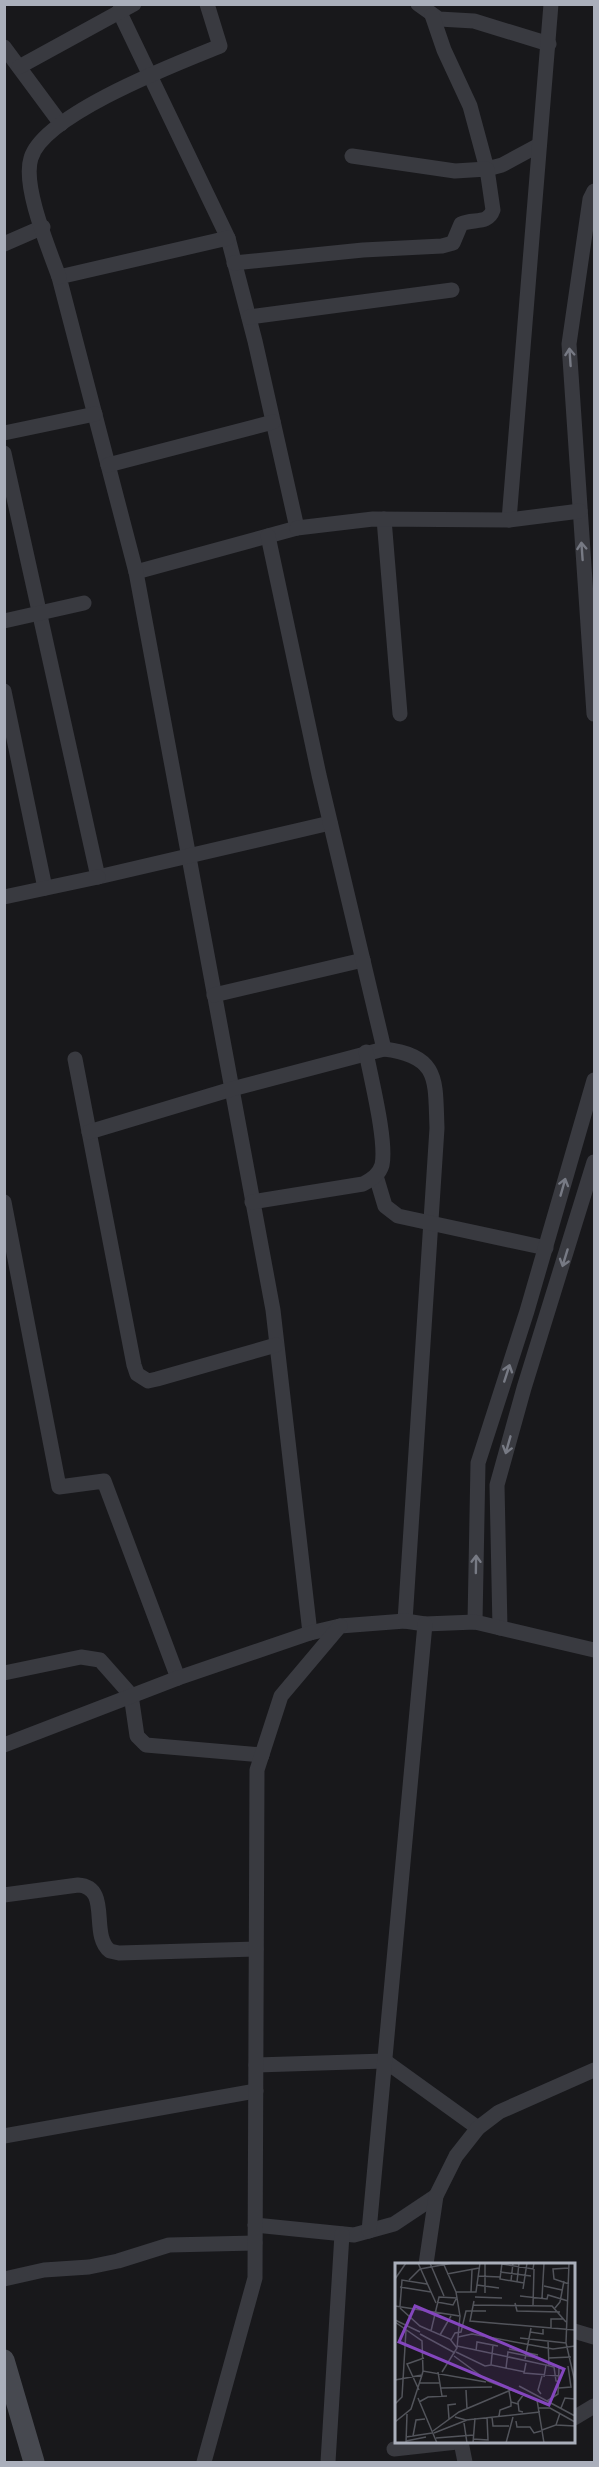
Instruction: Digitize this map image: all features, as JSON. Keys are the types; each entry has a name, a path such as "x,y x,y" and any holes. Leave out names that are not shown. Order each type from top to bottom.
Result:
{"main road":[{"path":"4,2360 34,2463"}],"street":[{"path":"19,66 134,4"},
{"path":"207,4 220,45 151,74 61,124 38,143 30,159 31,192 59,278 136,572 273,1310 310,1633"},
{"path":"418,4 439,19 474,21 549,44"},
{"path":"509,520 552,4"},
{"path":"119,11 228,238 249,317 297,528"},
{"path":"234,262 449,245 455,239 461,224 486,220 491,216 493,210 488,169 470,106 444,50 432,15"},
{"path":"4,47 61,124"},
{"path":"352,156 455,171 488,169 502,165 539,144"},
{"path":"594,191 590,199 569,344 594,714"},
{"path":"4,244 42,227"},
{"path":"59,278 228,238"},
{"path":"249,317 452,290"},
{"path":"4,433 94,414"},
{"path":"108,465 273,422"},
{"path":"4,453 98,877"},
{"path":"136,572 297,528 384,519 509,520 580,511"},
{"path":"384,519 400,714"},
{"path":"268,536 330,823 384,1049"},
{"path":"4,621 84,603"},
{"path":"4,691 45,888"},
{"path":"4,897 330,823"},
{"path":"214,995 363,960"},
{"path":"89,1132 366,1052 384,1049 404,1051 422,1060 435,1087 436,1128 405,1621"},
{"path":"252,1202 363,1184 376,1176 382,1166 383,1148 366,1052"},
{"path":"75,1059 137,1374 148,1381 276,1345"},
{"path":"475,1622 478,1462 546,1248 594,1080"},
{"path":"500,1628 497,1485 524,1388 594,1162"},
{"path":"376,1176 385,1206 398,1216 546,1248"},
{"path":"4,1202 7,1228 59,1487 104,1481 178,1678"},
{"path":"4,1745 178,1678 310,1633 340,1626 405,1621 475,1622 594,1650"},
{"path":"369,2231 425,1623"},
{"path":"204,2463 255,2278 257,1770 281,1696 340,1626"},
{"path":"4,1673 81,1657 93,1658 108,1666 131,1695 137,1736 146,1744 262,1755"},
{"path":"4,1895 78,1885 90,1887 97,1897 100,1937 110,1951 119,1953 256,1948"},
{"path":"256,2065 385,2061 478,2128"},
{"path":"426,2263 436,2196 456,2156 478,2128 500,2112 594,2070"},
{"path":"4,2136 256,2091"},
{"path":"255,2225 354,2235 394,2224 436,2196"},
{"path":"328,2463 342,2234"},
{"path":"4,2279 44,2270 118,2261 169,2245 255,2242"},
{"path":"575,2332 594,2337"},
{"path":"575,2417 594,2406"},
{"path":"393,2450 451,2443"},
{"path":"459,2443 465,2463"}]}
